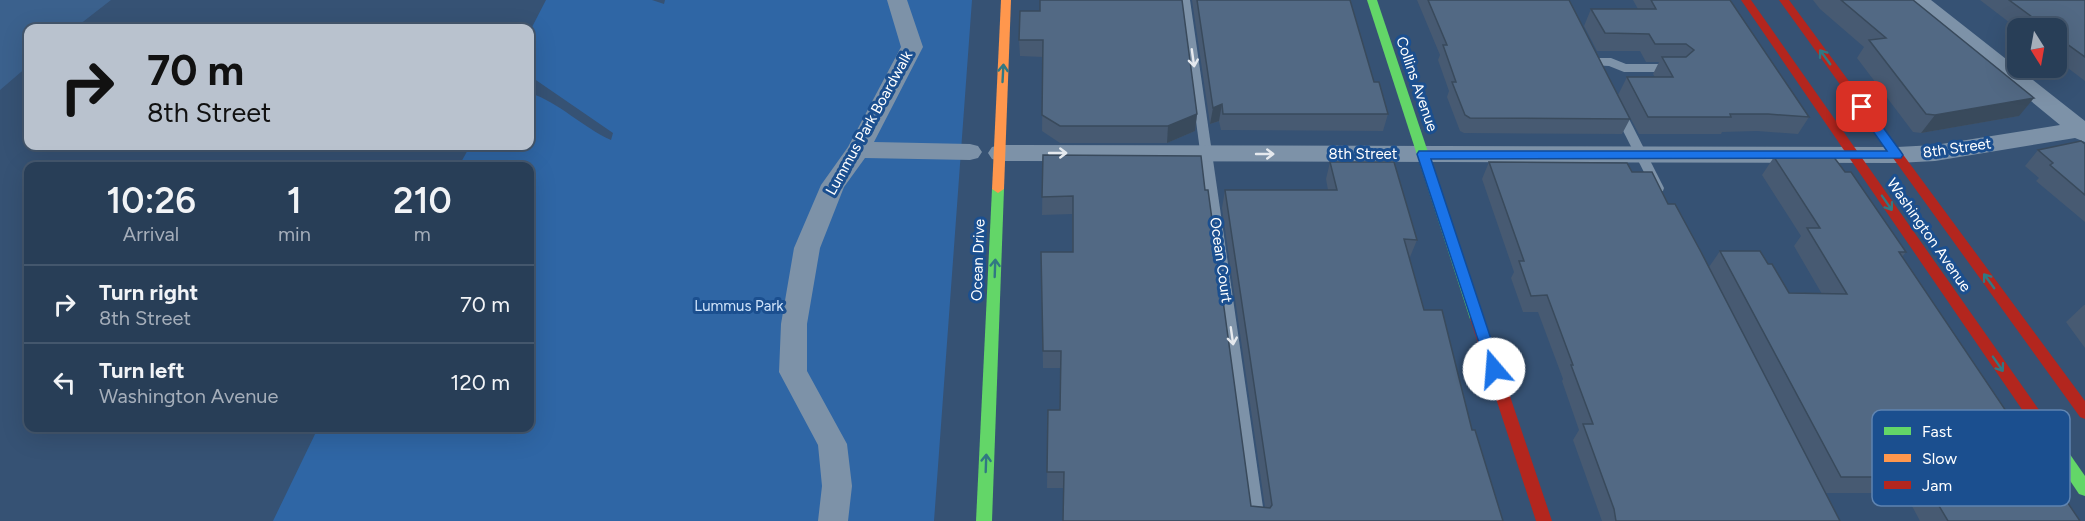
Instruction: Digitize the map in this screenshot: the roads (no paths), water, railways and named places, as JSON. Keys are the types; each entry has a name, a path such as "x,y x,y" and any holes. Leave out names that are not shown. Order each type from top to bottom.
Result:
{"main road":[{"name":"Ocean Drive","path":"984,521 1006,0"},
{"name":"Collins Avenue","path":"1372,0 1544,521"},
{"name":"Washington Avenue","path":"1746,0 2030,410"},
{"name":"Washington Avenue","path":"1784,0 2085,413"},
{"name":"Washington Avenue","path":"2070,467 2085,489"}],"street":[{"name":"Lummus Park Boardwalk","path":"832,521 837,486 832,444 794,372 794,324 807,248 833,185 858,150 912,47 897,0"},
{"path":"1918,0 2083,131"},
{"name":"8th Street","path":"1000,153 1897,155 1935,153 2083,131"},
{"path":"858,150 970,152"}],"lane":[{"name":"Ocean Court","path":"1185,0 1257,521"},
{"path":"1594,62 1611,62 1624,68 1677,68"},
{"path":"1613,100 1667,205"}],"park label":[{"name":"Lummus Park","path":"739,306"}]}
